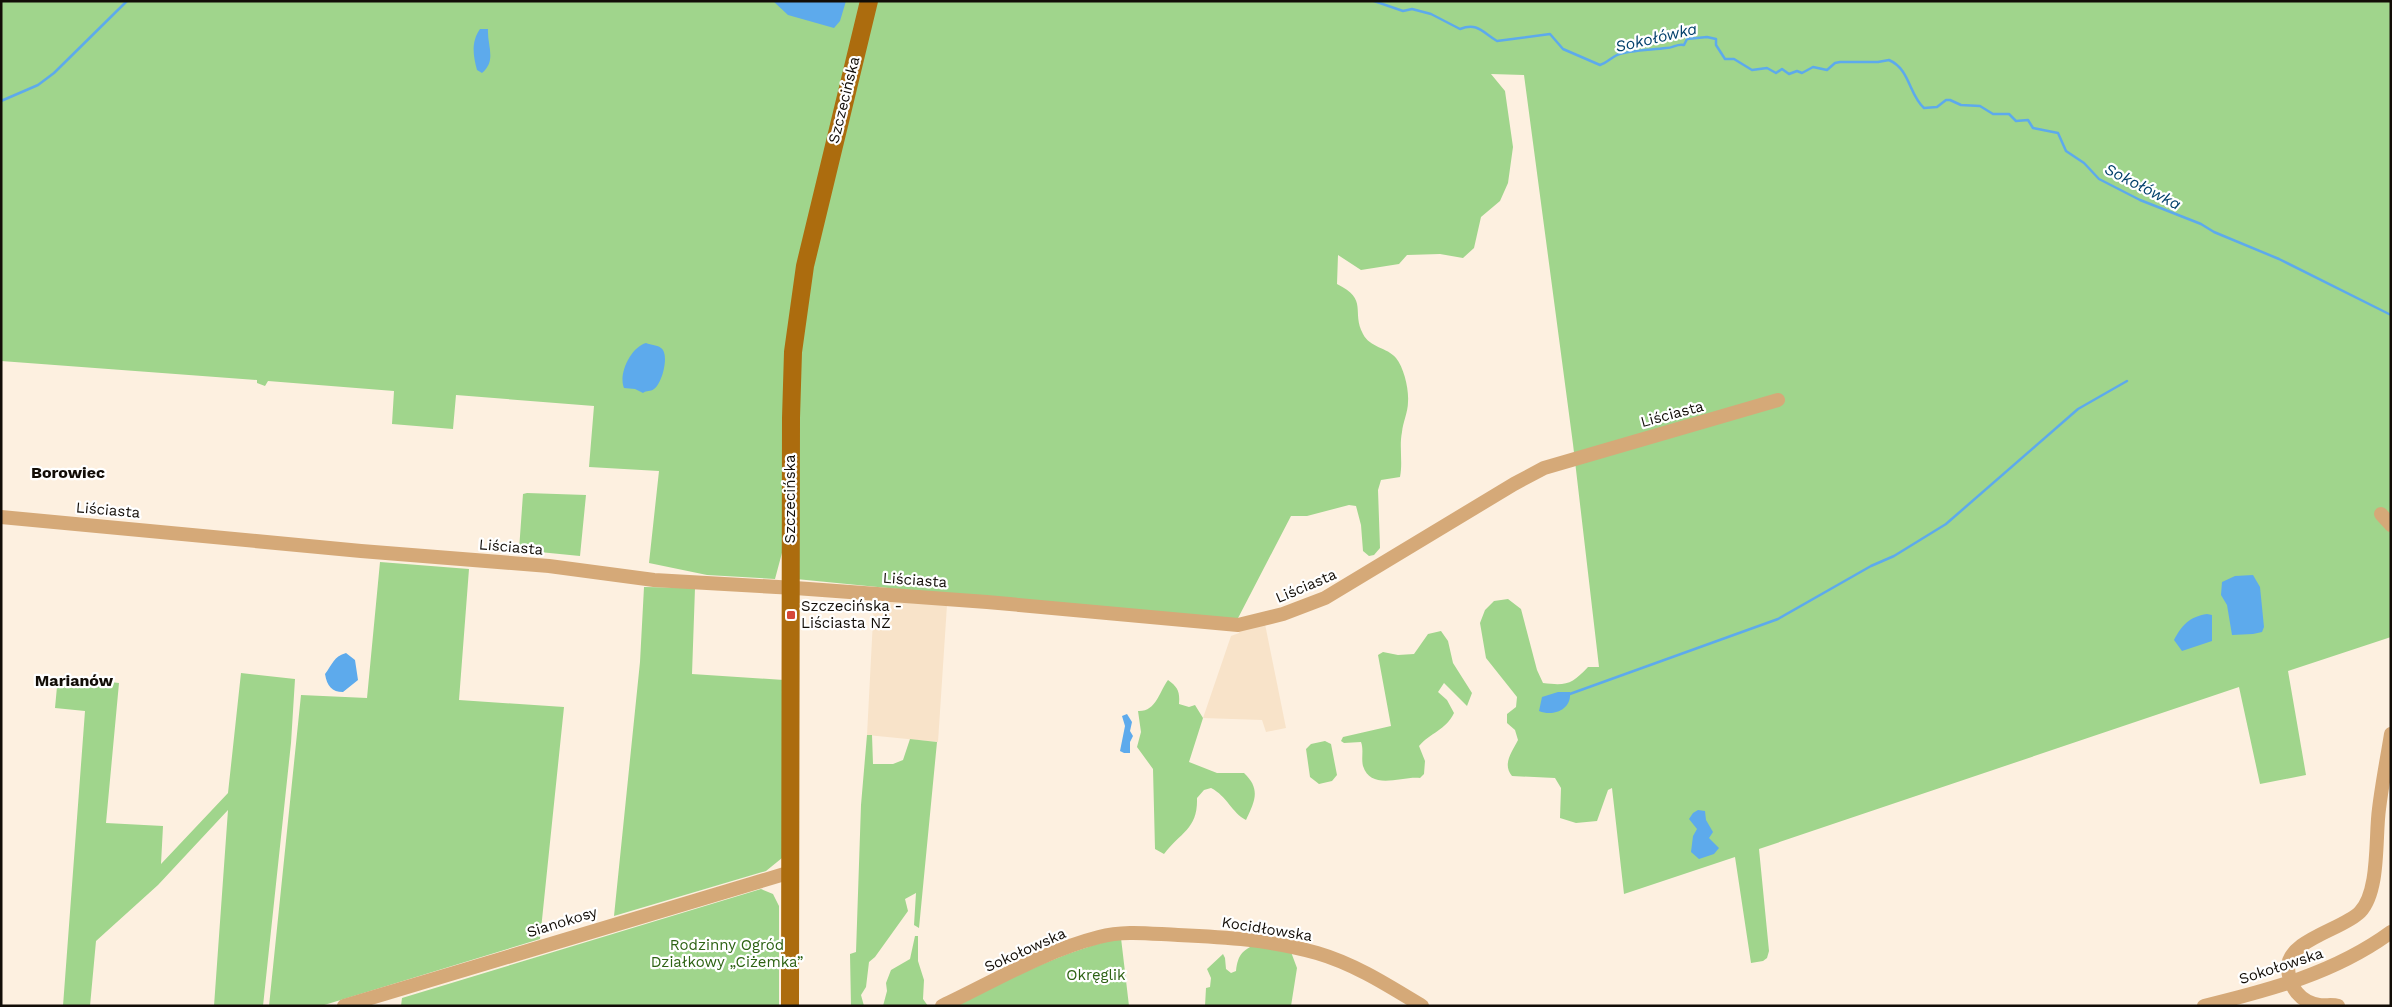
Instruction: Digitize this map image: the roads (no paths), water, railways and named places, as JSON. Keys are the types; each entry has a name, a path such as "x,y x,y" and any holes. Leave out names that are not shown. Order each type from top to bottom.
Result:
{"main road":[{"name":"Szczecińska","path":"790,1006 791,386 796,318 809,245 868,1"}],"street":[{"name":"Liściasta","path":"1,517 362,551 549,566 654,580 790,587 1006,604 1222,625 1243,625 1283,614 1326,598 1514,484 1544,468 1778,400"},
{"path":"2381,514 2391,525"},
{"path":"2338,1006 2308,1002 2301,998 2292,983 2288,967 2292,956 2301,946 2350,920 2360,912 2368,900 2373,883 2378,810 2391,734"},
{"name":"Sianokosy","path":"344,1006 791,872"},
{"name":"Sokołowska","path":"942,1006 1061,950 1098,937 1123,932"},
{"name":"Kocidłowska","path":"1123,932 1222,937 1291,946 1344,964 1385,984 1422,1006"},
{"name":"Sokołowska","path":"2204,1006 2292,983 2344,961 2387,935"}],"water":[{"path":"773,1 846,1 840,21 834,28 788,15"},
{"path":"480,29 488,29 490,52 489,63 482,73 477,70 474,54 475,39"},
{"path":"646,343 658,346 664,351 665,362 660,381 653,390 643,393 635,389 624,388 623,376 627,362 635,350"},
{"path":"2253,575 2260,587 2264,627 2262,632 2232,635 2227,605 2221,595 2222,582 2235,576"},
{"path":"2207,614 2212,615 2212,641 2182,651 2174,640 2180,630 2195,617"},
{"path":"346,653 355,660 358,680 343,692 339,692 331,688 325,674 336,659"},
{"path":"1558,692 1570,692 1570,698 1565,708 1550,713 1539,711 1542,697"},
{"path":"1127,714 1132,722 1130,731 1133,736 1130,742 1130,753 1124,753 1120,751 1125,726 1122,716"},
{"path":"1698,810 1705,811 1706,820 1713,832 1709,838 1719,848 1714,854 1699,859 1691,852 1693,836 1697,829 1689,819"}],"waterway":[{"name":"Sokołówka","path":"1,101 38,85 54,73 127,1"},
{"name":"Sokołówka","path":"1374,1 1403,11 1412,9 1431,14 1460,29 1466,27 1476,28 1497,41 1550,34 1563,49 1600,65 1622,53 1669,48 1684,45 1687,39 1707,37 1716,39 1716,45 1725,59 1734,59 1752,70 1767,68 1776,73 1782,69 1789,74 1797,71 1802,73 1813,67 1827,70 1835,63 1840,62 1878,62 1889,60 1901,69 1919,103 1924,108 1937,107 1946,100 1950,100 1961,105 1980,106 1993,114 2009,114 2016,121 2028,120 2033,128 2058,133 2066,151 2084,163 2099,179 2140,200 2201,224 2214,232 2279,259 2391,315"},
{"path":"1567,695 1778,619 1871,566 1894,556 1946,524 2078,409 2127,381"}],"place":[{"name":"Szczecińska - Liściasta NŻ","path":"791,615"}],"district":[{"name":"Borowiec","path":"68,472"},
{"name":"Marianów","path":"74,680"}],"park label":[{"name":"Rodzinny Ogród Działkowy „Ciżemka”","path":"727,954"},
{"name":"Okręglik","path":"1096,975"}]}
